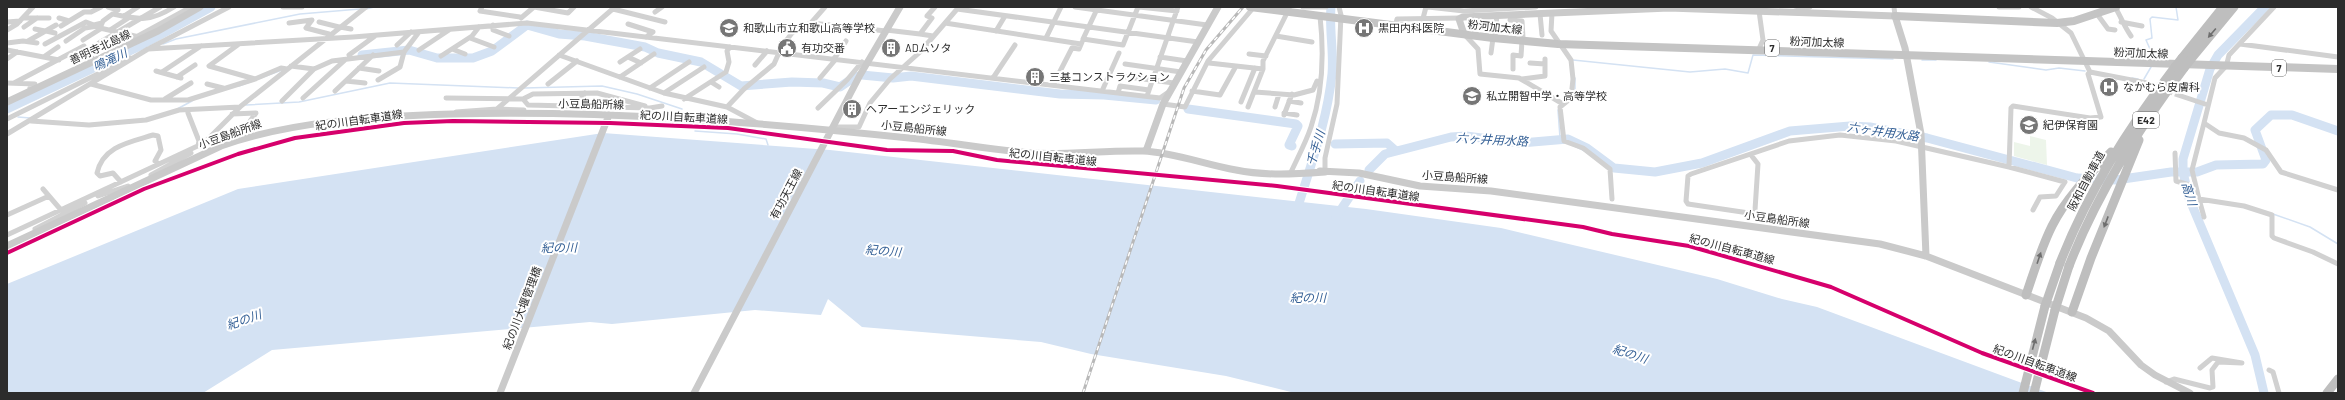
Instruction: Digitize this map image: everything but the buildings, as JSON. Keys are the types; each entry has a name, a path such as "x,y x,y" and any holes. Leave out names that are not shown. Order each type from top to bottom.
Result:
{"highway":[{"name":"阪和自動車道","path":"2065,265 2106,185 2107,174 2119,144 2174,68 2223,7"},
{"name":"阪和自動車道","path":"2023,393 2040,322 2050,308 2065,265 2076,225 2096,184 2107,174 2184,68 2234,7"},
{"path":"2072,312 2124,175 2150,115"},
{"path":"2026,295 2047,237 2061,211 2082,182 2119,144"},
{"name":"阪和自動車道","path":"2034,393 2050,328 2050,308"},
{"path":"2327,393 2338,379"}],"main road":[{"name":"善明寺北島線","path":"9,101 124,47 200,7"},
{"name":"有功天王線","path":"695,391 831,131 864,62 900,7"},
{"path":"1146,152 1163,104 1218,7"},
{"name":"粉河加太線","path":"1250,7 1340,14 1463,33 1557,42 2338,68"},
{"name":"粉河加太線","path":"1277,7 1289,10 1302,8 1323,13"},
{"path":"1463,33 1462,15 1497,15 1512,18 1552,13 1561,10 1670,8 1760,10 2060,23 2097,14 2116,7"},
{"name":"粉河加太線","path":"1340,14 1396,23 1422,22 1463,33"},
{"path":"1895,16 1906,54 1921,140 1926,256"},
{"name":"小豆島船所線","path":"7,246 221,146 265,132 305,125 453,113 540,114 759,124 911,138 1032,153 1146,152 1239,171 1359,173 1420,186 1491,191 1880,244 1926,256 2072,312 2109,331 2141,365 2166,382 2190,393"},
{"name":"紀の川大堰管理橋","path":"500,393 608,117"}],"street":[{"path":"7,30 21,20 32,7"},
{"path":"28,41 84,12 91,12 102,7"},
{"path":"108,7 118,8"},
{"path":"124,16 138,7"},
{"path":"99,43 120,32 160,7"},
{"path":"113,14 148,21 160,17 174,7"},
{"path":"124,47 122,46 138,36 191,7"},
{"path":"7,119 229,7"},
{"path":"283,7 282,8 302,7"},
{"path":"482,7 480,11 520,17 534,7 554,9 568,13 574,7"},
{"path":"655,12 662,7"},
{"path":"811,23 825,7"},
{"path":"920,34 932,18 927,16 935,7"},
{"path":"1046,38 1061,7"},
{"path":"1075,7 1207,25"},
{"path":"945,23 996,32 1123,45 1139,7 1177,9 1147,96"},
{"path":"1293,172 1312,124 1320,76 1323,13 1308,7 1302,8"},
{"path":"1422,22 1427,7 1462,15"},
{"path":"1396,23 1397,19 1422,22 1462,15 1536,7"},
{"path":"1792,12 1810,7"},
{"path":"1894,7 1895,16"},
{"path":"1999,7 2019,7"},
{"path":"2009,162 2011,108 2013,106 2090,118 2101,117 2102,115 2088,74 2090,72 2083,60 2074,37 2051,16 2031,7"},
{"path":"2116,7 2121,22 2131,36"},
{"path":"2204,217 2194,186 2193,172 2207,105 2217,74 2229,55 2274,7"},
{"path":"83,40 101,26 118,8"},
{"path":"31,234 33,231 121,182 213,137 232,114 329,34 365,8"},
{"path":"497,109 614,8 664,22"},
{"path":"831,131 859,127 870,103 891,78 920,52 958,8 1198,42"},
{"path":"1163,104 1185,107 1192,91 1221,45 1254,8"},
{"path":"1053,85 1072,48 1079,49 1097,9"},
{"path":"1248,107 1255,92 1266,56 1289,10"},
{"path":"1759,49 1763,40 1760,10"},
{"path":"1552,13 1551,31 1557,42 1571,60 1574,79 1572,95 1561,107 1563,138 1582,148 1610,169 1612,199"},
{"path":"1321,172 1337,104 1340,14"},
{"path":"1540,14 1542,35"},
{"path":"2097,14 2108,29 2115,30"},
{"path":"1491,53 1497,15"},
{"path":"996,32 1006,16"},
{"path":"110,30 130,17"},
{"path":"519,23 520,17"},
{"path":"24,28 38,18"},
{"path":"7,22 49,18"},
{"path":"59,18 69,21"},
{"path":"1512,18 1522,22 1521,56 1513,55 1513,69"},
{"path":"290,23 312,20 306,28 329,34"},
{"path":"45,44 86,22 110,30 138,36"},
{"path":"319,22 351,29"},
{"path":"2121,22 2142,26"},
{"path":"7,134 148,49 324,39 519,23 646,36 1160,98 1170,91"},
{"path":"727,107 738,92 773,65 779,52 794,32 803,24 811,23 933,36"},
{"path":"628,24 653,32 646,36"},
{"path":"493,25 493,30 509,36"},
{"path":"66,41 85,28 101,26"},
{"path":"441,56 470,38 479,27"},
{"path":"35,28 55,33"},
{"path":"418,50 449,29"},
{"path":"397,45 411,32"},
{"path":"378,80 400,67 404,51 418,32"},
{"path":"1463,33 1478,49 1480,74 1522,79 1545,76 1545,61 1530,63"},
{"path":"99,50 129,34"},
{"path":"303,98 348,57 376,35"},
{"path":"1276,36 1312,42"},
{"path":"470,38 494,47"},
{"path":"7,43 28,41 37,43"},
{"path":"820,78 835,59 846,41"},
{"path":"240,44 209,66 255,79"},
{"path":"2240,44 2338,57"},
{"path":"992,78 1015,45"},
{"path":"14,83 84,46"},
{"path":"162,72 202,46"},
{"path":"684,99 723,74 729,62 727,51 730,46"},
{"path":"45,56 58,47"},
{"path":"452,49 465,54"},
{"path":"620,62 640,49"},
{"path":"7,50 45,56 59,60"},
{"path":"75,51 92,58"},
{"path":"282,101 314,69 332,61 348,57 404,51"},
{"path":"755,65 767,51"},
{"path":"7,59 17,52"},
{"path":"1102,91 1120,53"},
{"path":"620,77 654,54"},
{"path":"1249,54 1266,56"},
{"path":"335,91 373,55"},
{"path":"559,55 664,93 684,99 727,107 759,124"},
{"path":"628,57 641,63"},
{"path":"1160,57 1187,61"},
{"path":"548,84 577,61"},
{"path":"650,88 689,62"},
{"path":"818,108 838,86 855,74 864,62"},
{"path":"1209,63 1263,69"},
{"path":"1125,64 1181,72"},
{"path":"156,71 179,77 195,65"},
{"path":"1192,91 1220,94 1236,66"},
{"path":"664,93 704,67"},
{"path":"91,84 151,100 188,100 255,79 281,68 314,69"},
{"path":"359,68 379,71"},
{"path":"1241,102 1255,68"},
{"path":"2090,72 2147,83"},
{"path":"1120,76 1174,83"},
{"path":"1255,92 1292,94 1313,90 1320,76"},
{"path":"1522,79 1561,107"},
{"path":"346,81 365,83"},
{"path":"711,82 720,87"},
{"path":"7,83 35,84 35,86 12,97 9,101"},
{"path":"164,100 191,83"},
{"path":"207,84 223,88"},
{"path":"1118,93 1120,86 1149,90"},
{"path":"576,106 585,93"},
{"path":"446,98 524,99 533,94 597,93 633,101 650,108"},
{"path":"1275,106 1279,94"},
{"path":"1292,94 1284,114 1297,115"},
{"path":"2178,95 2207,105"},
{"path":"524,99 528,105 650,108 662,106"},
{"path":"1289,101 1301,103"},
{"path":"32,119 97,125 146,120 179,110 242,106"},
{"path":"453,113 462,110 497,109 537,111 540,114"},
{"path":"7,235 97,195 138,184 199,148 200,143 188,113"},
{"path":"232,114 256,113 248,124"},
{"path":"2204,123 2219,133 2244,138 2266,150 2281,172 2338,190"},
{"path":"121,182 114,173 100,176 97,173 103,157 116,147 153,135 158,136 161,150 155,161 159,164"},
{"path":"1751,155 1758,164 1755,210 1753,212 1688,204 1686,201 1688,176 1691,174 1710,170 1751,155 1793,140 1824,136 1870,136 1921,140 2009,162 2065,182 2056,196 2040,197 2033,210"},
{"path":"2175,153 2178,182 2194,186"},
{"path":"43,189 61,210"},
{"path":"7,215 49,196"},
{"path":"2198,199 2250,208 2272,214 2272,236 2274,238 2313,252 2338,264"},
{"path":"2166,382 2174,379 2210,388 2213,386 2212,370 2218,362 2242,363 2212,358 2200,368"},
{"path":"2269,370 2273,372 2279,393"}],"shaded area":[{"path":"2030,136 2046,140 2047,165 2014,156 2014,142 2030,146"}],"water":[{"name":"紀の川","path":"603,133 830,150 1366,209 1501,228 1717,279 1782,299 1817,307 2049,393 1295,393 1226,376 1091,354 1041,342 862,327 828,299 821,315 755,310 612,324 590,322 272,350 203,393 7,393 7,284 238,189"}],"waterway":[{"name":"鳴滝川","path":"7,109 138,47 211,7"},
{"path":"366,9 374,7"},
{"name":"千手川","path":"1296,213 1322,127 1330,92 1332,74 1331,7"},
{"path":"2154,58 2146,40 2152,38 2150,19 2152,17 2178,20 2176,7"},
{"name":"高川","path":"2183,172 2183,159 2210,69 2218,55 2265,7"},
{"path":"163,44 176,39 300,14 360,9"},
{"path":"362,55 409,50 437,58 473,58 492,51 527,25 559,34 585,36 645,47 658,53 701,62 741,86 792,82 823,83 840,87 856,76"},
{"path":"1573,60 1690,72 1725,69 1748,73 1753,55 1893,59"},
{"path":"1922,60 1936,60"},
{"path":"1989,62 2046,70 2059,68 2085,71"},
{"path":"2144,79 2151,67"},
{"path":"239,86 282,70"},
{"path":"862,75 893,78 911,76 1060,94 1104,95 1156,100"},
{"path":"1572,99 1575,93 1575,78"},
{"path":"2132,78 2138,79"},
{"path":"246,105 299,102 390,83 518,88"},
{"path":"524,88 602,86 637,94 682,109"},
{"path":"179,108 192,101"},
{"path":"1188,109 1296,124 1298,126 1289,145 1292,146"},
{"path":"1558,110 1560,138"},
{"name":"六ヶ井用水路","path":"2183,172 2197,172 2216,165 2263,164 2266,160 2255,130 2271,115 2292,115 2338,131"},
{"path":"18,117 30,118"},
{"name":"六ヶ井用水路","path":"1369,170 1385,154 1451,137 1466,136 1520,143 1568,139 1587,148 1614,168 1655,172 1702,163 1790,131 1850,126 1870,127 1927,138 2077,178 2116,180 2171,172 2183,172"},
{"path":"695,131 737,134 766,139 768,145"},
{"path":"1335,144 1387,143 1396,151"},
{"name":"高川","path":"2183,172 2189,198 2255,355 2264,393"},
{"name":"六ヶ井用水路","path":"1336,217 1360,181"},
{"name":"高川","path":"2189,198 2196,198"},
{"path":"2273,214 2310,227 2338,244"}],"tunnel":[{"path":"2147,83 2178,95"}],"railway":[{"path":"1083,393 1184,88 1206,50 1243,7"}],"cycle path":[{"name":"紀の川自転車道線","path":"7,253 144,189 238,154 295,138 404,123 453,121 610,123 728,128 887,150 953,151 997,160 1277,186 1583,227 1612,234 1689,246 1831,287 1982,353 2093,393"}],"place":[{"name":"和歌山市立和歌山高等学校","path":"729,28"},
{"name":"黒田内科医院","path":"1364,28"},
{"name":"有功交番","path":"787,48"},
{"name":"ADムソタ","path":"891,48"},
{"name":"三基コンストラクション","path":"1035,77"},
{"name":"なかむら皮膚科","path":"2109,87"},
{"name":"私立開智中学・高等学校","path":"1472,96"},
{"name":"ヘアーエンジェリック","path":"852,109"},
{"name":"紀伊保育園","path":"2029,125"}]}
